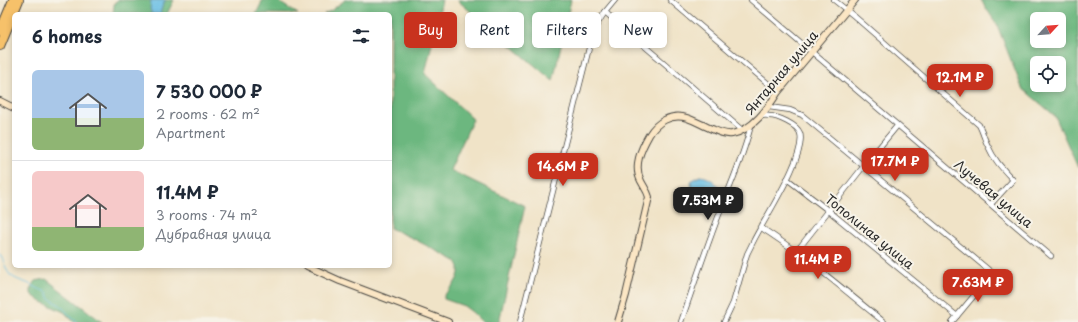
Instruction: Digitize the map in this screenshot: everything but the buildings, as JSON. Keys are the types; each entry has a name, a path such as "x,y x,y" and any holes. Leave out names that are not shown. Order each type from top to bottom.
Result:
{"highway":[{"path":"0,31 13,0"},
{"path":"14,12 19,0"},
{"path":"0,46 12,17"}],"street":[{"path":"520,322 589,48 596,26 614,0"},
{"path":"670,0 778,92"},
{"name":"Лучевая улица","path":"752,0 1051,256"},
{"path":"834,0 979,125 996,162 1013,180 991,204"},
{"name":"Янтарная улица","path":"618,322 626,295 649,197 637,170 641,153 649,136 660,122 679,116 727,134 742,130 751,125 769,108 778,92 855,0"},
{"path":"605,12 742,130"},
{"path":"0,101 12,107"},
{"path":"769,108 790,110 802,115 1008,286"},
{"path":"724,322 733,303 747,254 760,227 787,179 798,153 800,132 796,127 770,116 760,116"},
{"path":"681,322 720,210 746,146 751,125"},
{"path":"796,252 863,167 898,126"},
{"name":"Тополиная улица","path":"787,179 829,211 957,316"},
{"path":"760,227 796,252 884,322"},
{"path":"311,268 340,281 448,322"},
{"path":"952,322 992,274"}],"green space":[{"path":"118,0 174,0 168,12 113,12 115,2"},
{"path":"262,0 279,0 282,4 295,12 257,12"},
{"path":"345,0 442,0 439,12 404,12 404,48 431,48 425,74 473,119 450,170 525,206 499,322 482,322 464,306 444,299 444,295 457,279 459,267 456,261 392,229 392,12 328,12"},
{"path":"457,0 571,0 568,12 532,12 532,48 560,48 553,81 514,48 524,48 524,12 471,12"},
{"path":"981,0 1078,0 1078,168 1055,116 1022,88 997,25"},
{"path":"46,279 102,322 74,322 64,312 40,301 31,294 31,288 35,281"}],"water":[{"path":"151,0 166,0 161,12 151,12"},
{"path":"700,176 711,179 719,188 721,198 714,206 707,203 692,192 691,181"}],"waterway":[{"path":"0,255 10,275 18,280 47,292 50,299 60,305 77,322"}]}
